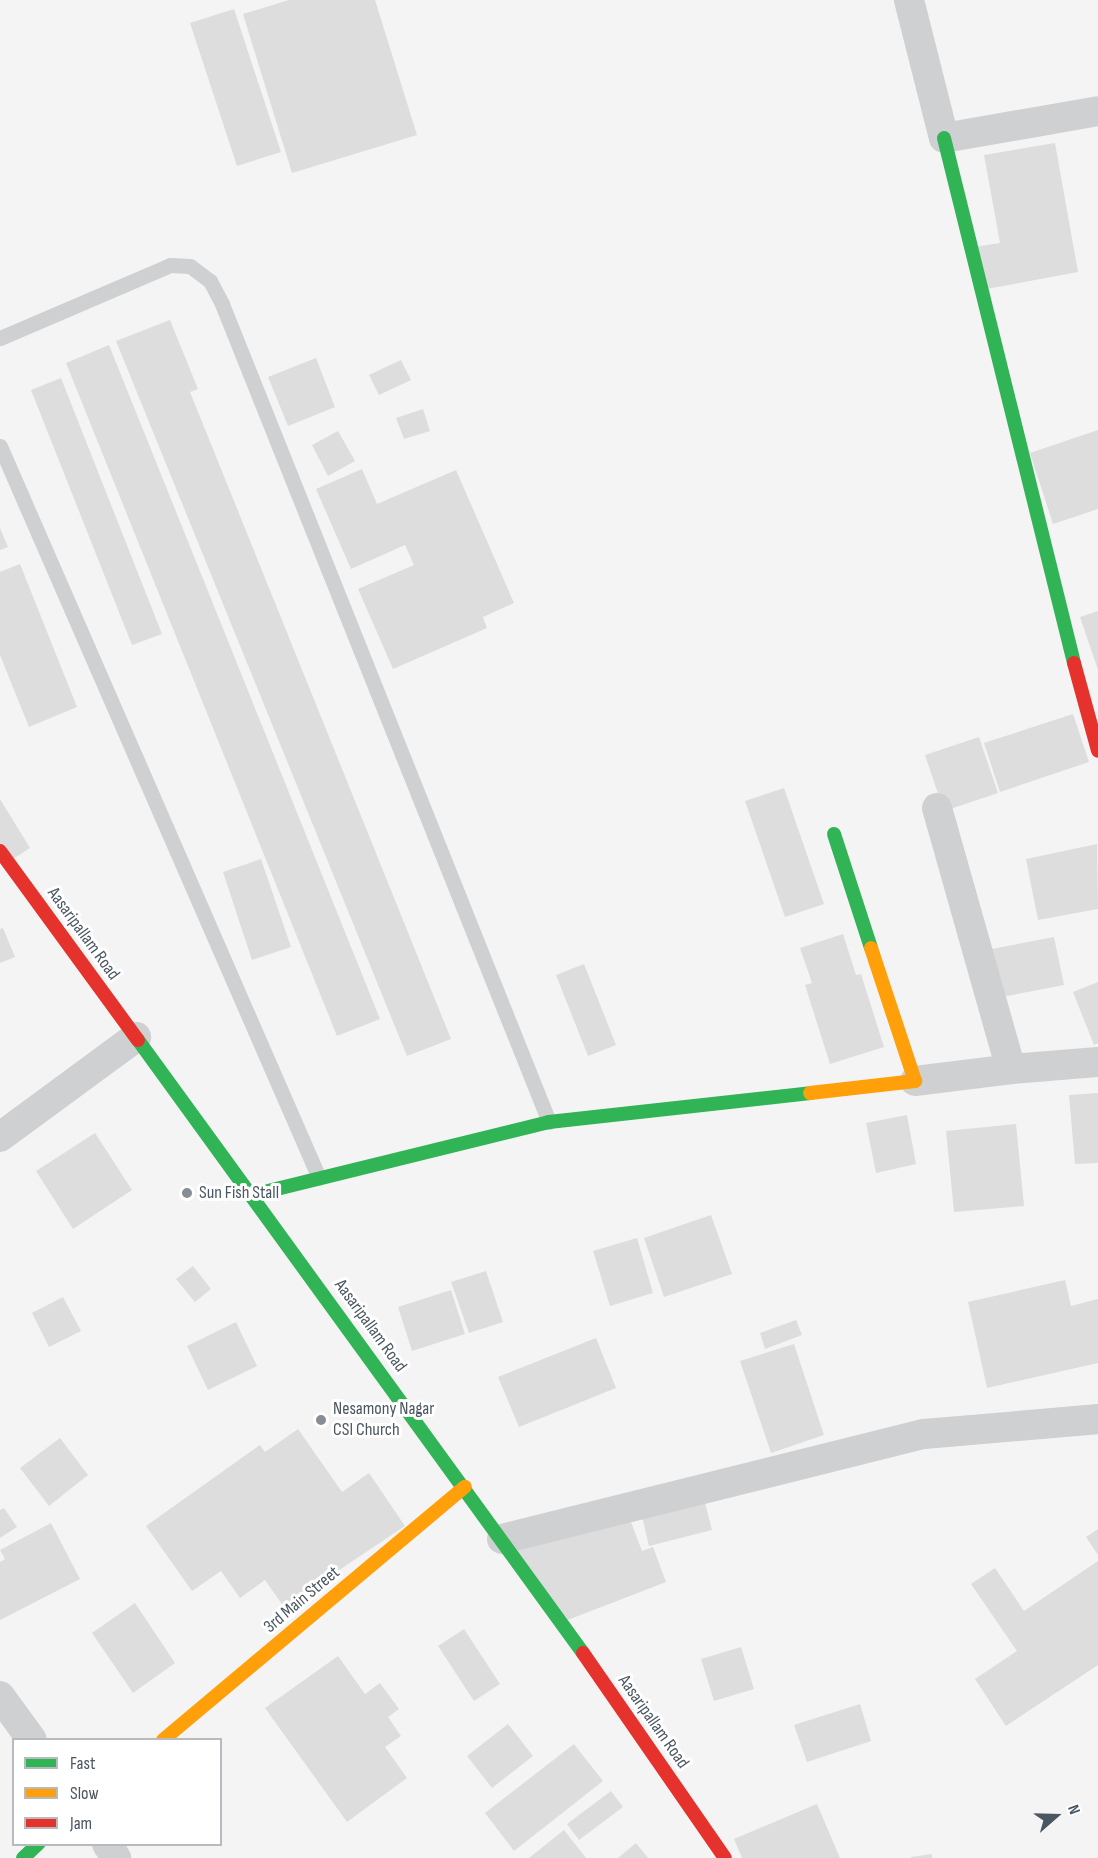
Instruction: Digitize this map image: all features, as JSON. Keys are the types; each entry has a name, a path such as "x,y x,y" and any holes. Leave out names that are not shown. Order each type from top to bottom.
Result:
{"street":[{"path":"909,0 1053,585 1098,751"},
{"path":"944,138 1098,111"},
{"path":"937,808 1011,1069"},
{"path":"834,834 915,1081"},
{"name":"Aasaripallam Road","path":"0,850 465,1487 725,1858"},
{"path":"0,1137 136,1037"},
{"path":"252,1195 549,1122 1011,1069 1098,1062"},
{"path":"502,1539 924,1434 1098,1419"},
{"name":"3rd Main Street","path":"165,1738 465,1487"},
{"path":"0,1696 31,1738"},
{"path":"23,1858 37,1846"}],"lane":[{"path":"0,338 170,265 190,267 210,281 227,315 549,1122"},
{"path":"0,446 319,1179"}],"building":[{"path":"289,0 375,0 417,135 292,173 243,14"},
{"path":"234,9 281,152 237,166 190,23"},
{"path":"1055,143 1078,272 981,290 974,247 1000,243 984,155"},
{"path":"170,320 198,389 190,392 451,1039 407,1056 116,341"},
{"path":"109,345 380,1019 337,1036 66,363"},
{"path":"316,358 335,407 288,426 268,377"},
{"path":"401,360 411,380 379,395 369,375"},
{"path":"61,378 162,634 132,645 31,390"},
{"path":"423,409 430,431 404,439 396,418"},
{"path":"1098,430 1098,509 1053,524 1030,453"},
{"path":"338,431 355,461 328,476 312,445"},
{"path":"362,469 377,504 456,470 514,603 483,617 487,628 393,669 358,589 414,565 405,545 351,569 316,489"},
{"path":"0,528 8,547 0,550"},
{"path":"20,564 77,707 29,727 0,655 0,572"},
{"path":"1098,611 1098,670 1080,617"},
{"path":"1073,714 1089,762 1000,792 984,743"},
{"path":"979,737 998,793 944,811 925,755"},
{"path":"784,788 824,904 785,917 745,801"},
{"path":"0,799 30,848 10,861 0,843"},
{"path":"1097,844 1098,909 1038,920 1026,859"},
{"path":"261,859 291,947 252,960 223,872"},
{"path":"3,928 15,957 0,963 0,929"},
{"path":"843,934 856,975 861,974 884,1047 830,1064 805,985 812,983 800,948"},
{"path":"1054,937 1064,985 997,998 987,950"},
{"path":"584,964 616,1045 588,1056 556,975"},
{"path":"1098,982 1098,1043 1094,1045 1073,992"},
{"path":"1098,1093 1098,1163 1075,1164 1069,1095"},
{"path":"907,1115 916,1164 876,1173 866,1123"},
{"path":"1016,1124 1024,1206 954,1212 946,1131"},
{"path":"95,1133 132,1190 73,1229 36,1171"},
{"path":"711,1215 732,1274 664,1297 644,1238"},
{"path":"637,1238 653,1293 610,1306 593,1251"},
{"path":"193,1266 211,1289 195,1302 176,1279"},
{"path":"486,1271 503,1322 469,1333 451,1282"},
{"path":"1065,1280 1071,1306 1098,1299 1098,1363 987,1388 968,1302"},
{"path":"451,1290 465,1334 412,1351 398,1307"},
{"path":"63,1297 81,1331 49,1347 32,1313"},
{"path":"796,1320 802,1335 765,1349 760,1333"},
{"path":"236,1322 257,1366 208,1390 187,1346"},
{"path":"596,1338 616,1388 519,1427 498,1377"},
{"path":"794,1344 824,1435 771,1453 740,1361"},
{"path":"298,1429 342,1492 369,1473 405,1526 284,1607 265,1580 240,1598 221,1571 192,1591 146,1526 260,1445 265,1452"},
{"path":"60,1438 88,1475 49,1506 20,1468"},
{"path":"704,1499 712,1530 649,1546 642,1516"},
{"path":"4,1508 17,1527 0,1538 0,1510"},
{"path":"626,1509 642,1551 653,1547 666,1582 565,1621 516,1551"},
{"path":"51,1523 80,1579 0,1620 0,1562 5,1559 0,1550"},
{"path":"1098,1529 1098,1555 1086,1537"},
{"path":"1098,1561 1098,1665 1006,1726 975,1679 1017,1651 971,1584 995,1568 1024,1611"},
{"path":"135,1603 175,1663 133,1693 92,1633"},
{"path":"464,1629 500,1684 474,1701 438,1646"},
{"path":"741,1647 754,1689 714,1701 701,1659"},
{"path":"338,1656 365,1694 380,1683 399,1709 388,1717 401,1736 385,1747 407,1778 347,1822 265,1708"},
{"path":"860,1704 871,1741 807,1762 794,1725"},
{"path":"508,1724 533,1756 492,1788 467,1756"},
{"path":"574,1744 603,1781 514,1851 485,1813"},
{"path":"611,1791 623,1807 579,1840 567,1824"},
{"path":"817,1804 840,1858 742,1858 734,1839"},
{"path":"564,1830 586,1858 529,1858"},
{"path":"636,1843 648,1858 618,1858"},
{"path":"932,1854 932,1858 911,1858 911,1857"}],"traffic: fast":[{"path":"944,138 1074,663"},
{"path":"834,834 871,948"},
{"path":"138,1040 583,1653"},
{"path":"252,1195 549,1122 810,1093"},
{"path":"23,1858 36,1846"}],"traffic: slow":[{"path":"810,1093 915,1081 871,948"},
{"path":"165,1738 465,1487"}],"traffic: jam":[{"path":"1074,663 1098,751"},
{"path":"0,851 138,1040"},
{"path":"583,1653 725,1858"}],"place":[{"name":"Sun Fish Stall","path":"187,1193"},
{"name":"Nesamony Nagar CSI Church","path":"321,1420"}]}
